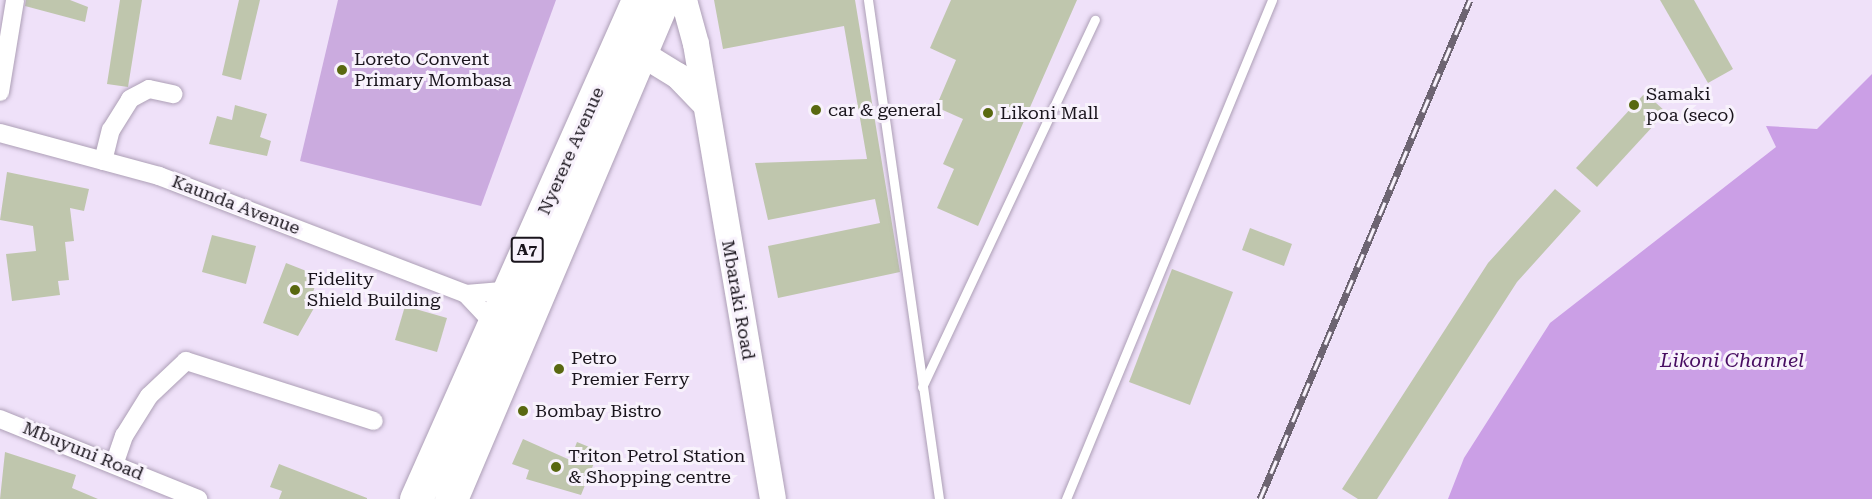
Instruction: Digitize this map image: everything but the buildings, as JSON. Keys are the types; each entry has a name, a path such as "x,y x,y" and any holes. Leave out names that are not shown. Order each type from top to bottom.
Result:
{"highway":[{"name":"Nyerere Avenue","path":"630,47 638,0"},
{"name":"Nyerere Avenue","path":"451,499 506,332 522,294 630,47 663,0"},
{"name":"Nyerere Avenue","path":"419,498 506,332"}],"main road":[{"name":"Mbaraki Road","path":"679,0 692,24 702,101 773,499"},
{"path":"630,47 678,76 702,101"}],"street":[{"path":"0,92 15,0"},
{"path":"103,161 111,130 130,99 149,89 173,94"},
{"name":"Kaunda Avenue","path":"0,133 159,176 466,294 522,294"},
{"name":"Kaunda Avenue","path":"466,294 506,332"},
{"path":"115,462 124,436 149,396 186,361 374,421"},
{"name":"Mbuyuni Road","path":"0,419 115,462 198,499"}],"lane":[{"path":"868,0 939,499"},
{"path":"1066,499 1272,0"},
{"path":"922,387 1095,20"}],"shaded area":[{"path":"338,0 556,0 481,206 300,161"}],"water":[{"name":"Likoni Channel","path":"1872,74 1872,499 1448,499 1464,458 1550,323 1776,147 1766,126 1817,129"}],"railway":[{"path":"1260,499 1470,0"}],"place":[{"name":"Loreto Convent Primary Mombasa","path":"342,70"},
{"name":"Samaki poa (seco)","path":"1634,105"},
{"name":"car & general","path":"816,110"},
{"name":"Likoni Mall","path":"988,113"},
{"name":"Fidelity Shield Building","path":"295,290"},
{"name":"Petro Premier Ferry","path":"559,369"},
{"name":"Bombay Bistro","path":"523,411"},
{"name":"Triton Petrol Station & Shopping centre","path":"556,467"}]}
